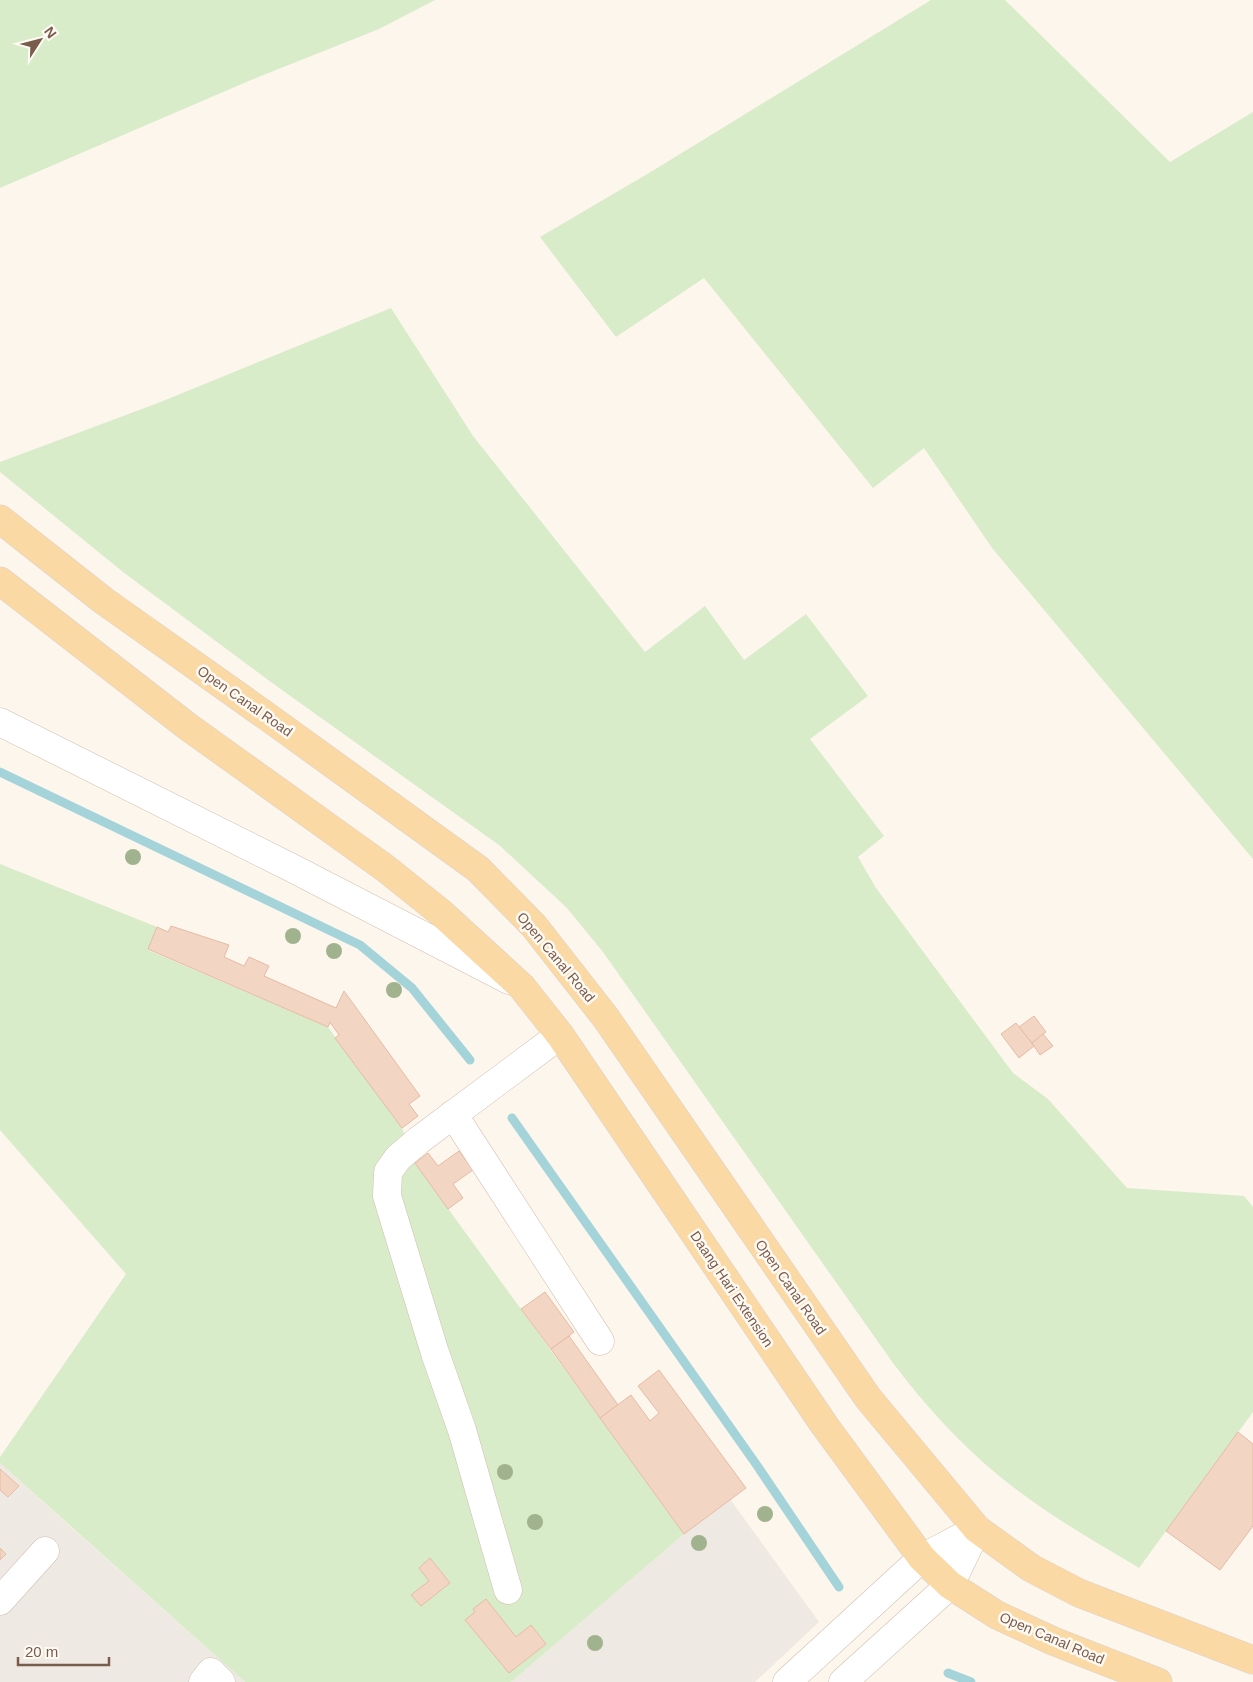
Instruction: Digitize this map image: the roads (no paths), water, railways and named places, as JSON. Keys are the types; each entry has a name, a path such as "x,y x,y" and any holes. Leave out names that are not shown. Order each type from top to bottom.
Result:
{"main road":[{"name":"Open Canal Road","path":"0,519 104,601 273,720 478,869 534,926 606,1018 868,1398 977,1529"},
{"path":"0,581 187,726 385,868 440,912 522,986"},
{"name":"Daang Hari Extension","path":"522,986 560,1035 819,1418 922,1558 950,1585"},
{"path":"977,1529 1031,1568 1079,1593 1253,1660"},
{"name":"Open Canal Road","path":"950,1585 997,1615 1053,1641 1158,1682"}],"street":[{"path":"0,722 522,986"},
{"path":"508,1590 462,1430 387,1196 388,1172 398,1158 453,1114 560,1035"},
{"path":"453,1114 600,1341"},
{"path":"787,1682 922,1558 977,1529"},
{"path":"843,1682 950,1585 977,1529"},
{"path":"0,1601 45,1551"},
{"path":"202,1682 211,1672 221,1682"}],"waterway":[{"path":"0,772 360,945 412,988 470,1060"},
{"path":"512,1118 756,1464 839,1587"},
{"path":"948,1673 971,1682"}]}
